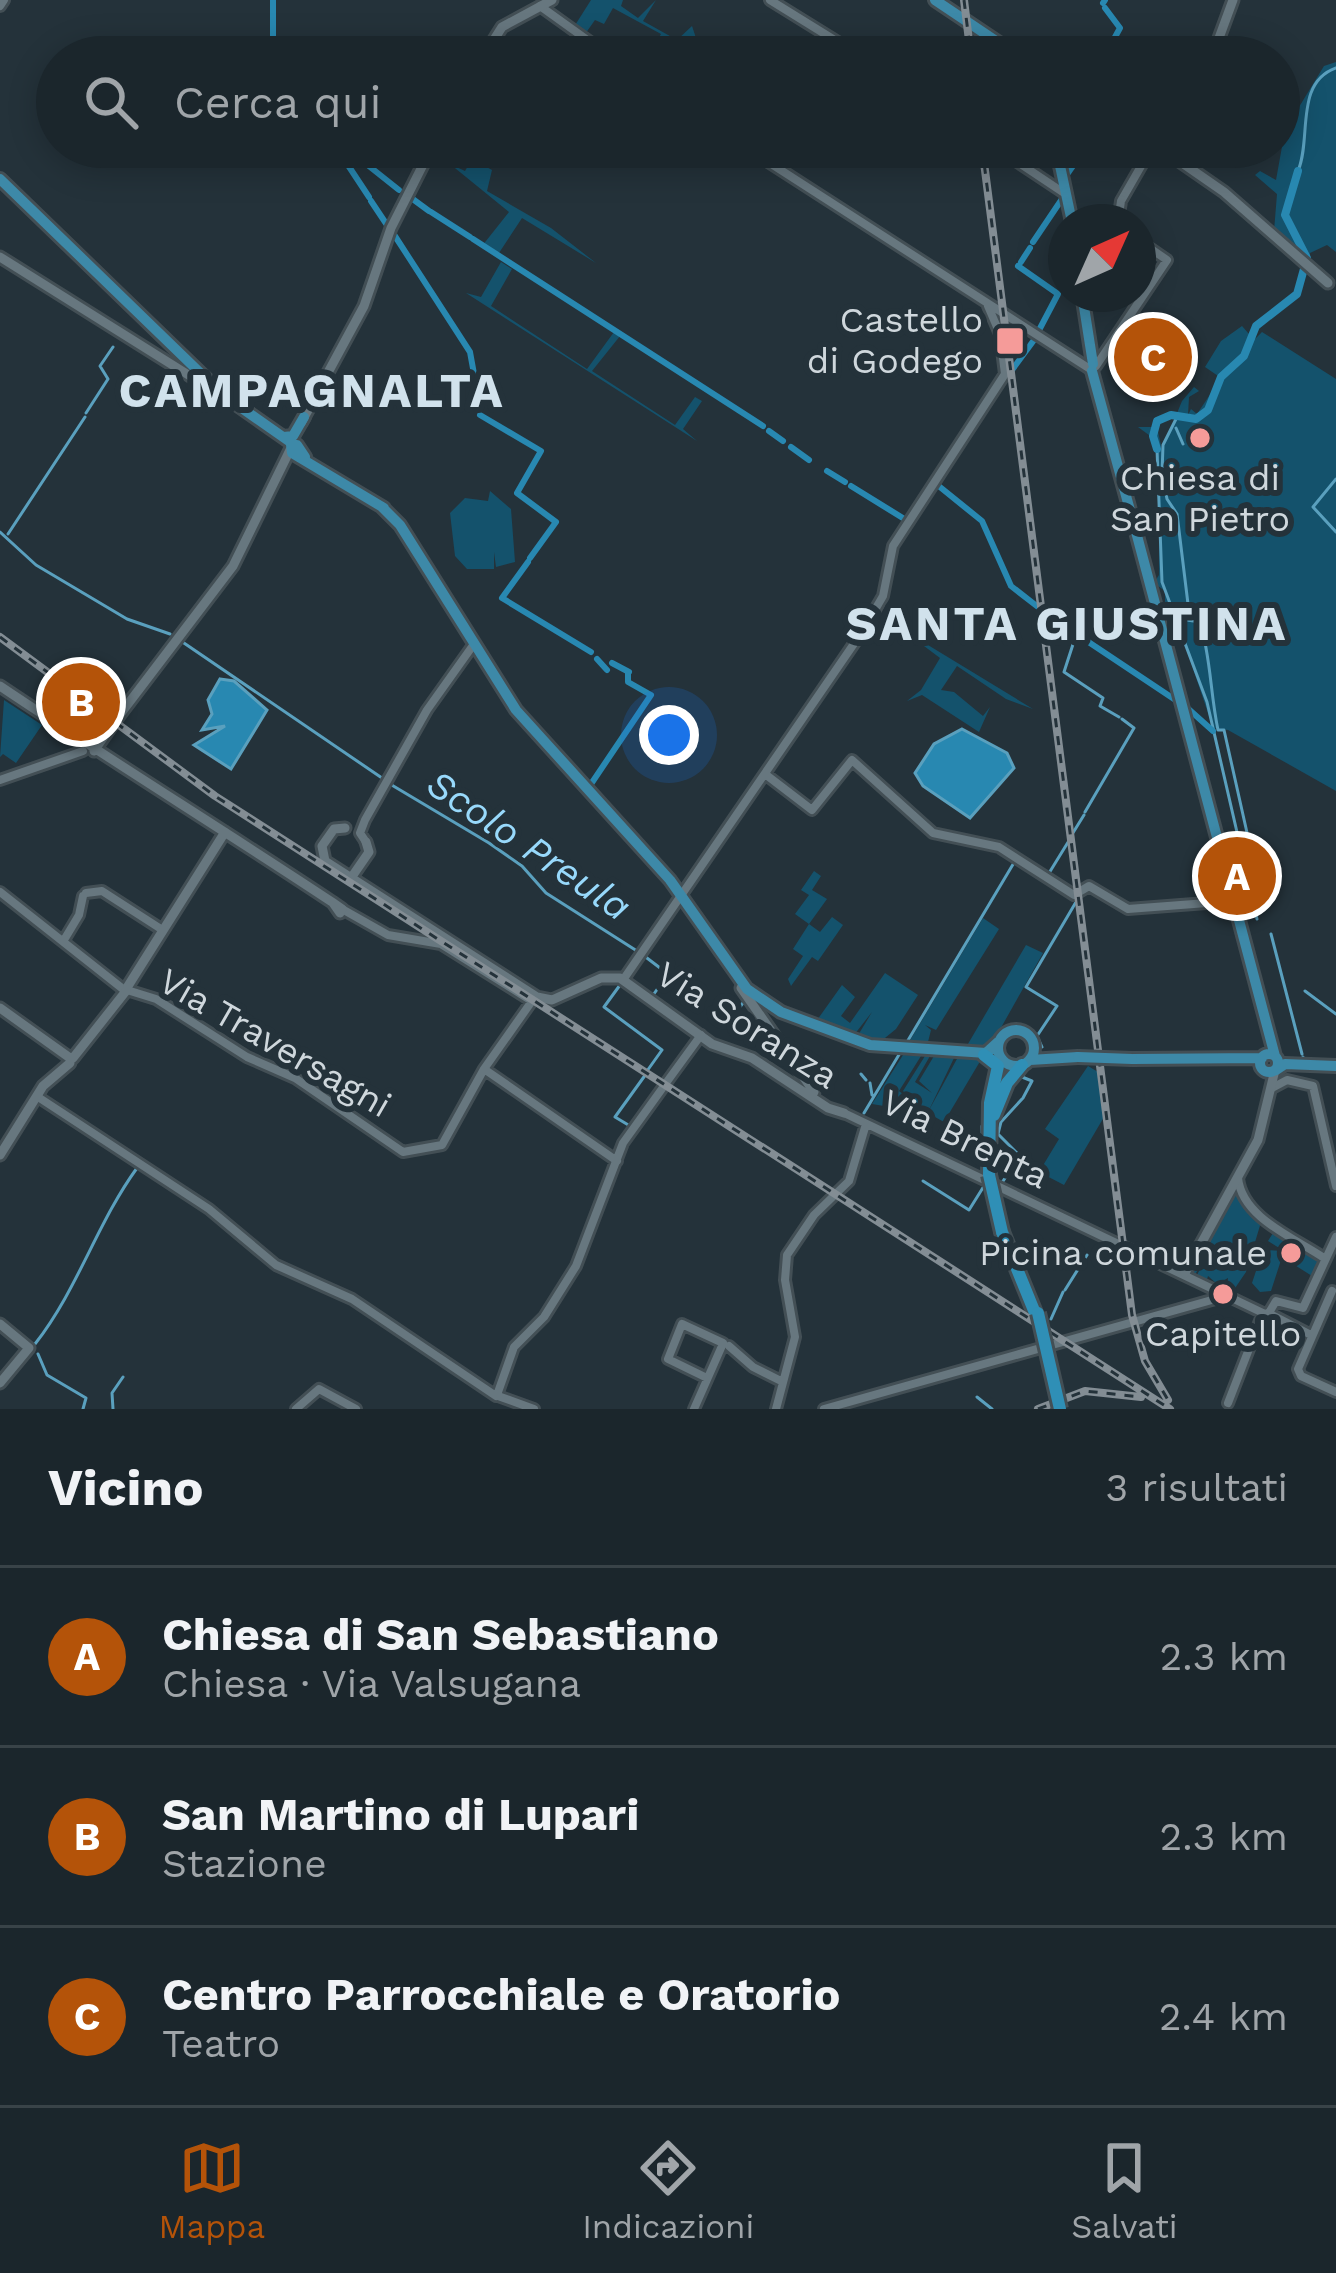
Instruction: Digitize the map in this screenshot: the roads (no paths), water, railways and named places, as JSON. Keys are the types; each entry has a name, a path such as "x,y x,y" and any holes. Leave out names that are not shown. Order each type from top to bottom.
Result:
{"highway":[{"path":"999,1050 991,1093 990,1176 1004,1233 1036,1313 1059,1409"},
{"path":"985,1055 998,1064 991,1093"},
{"path":"990,1176 994,1112 1024,1063"}],"main road":[{"path":"934,0 993,36"},
{"path":"1220,36 1233,0"},
{"path":"497,36 502,27 542,7"},
{"path":"292,447 290,438 364,306 390,232 422,168"},
{"path":"1061,168 1069,204"},
{"path":"1184,168 1221,189 1331,286"},
{"path":"0,179 118,289 202,377 399,522 520,716 658,867 757,1004 870,1045 985,1055 999,1050 1014,1030 1055,1056"},
{"path":"0,257 109,326 202,377 228,398"},
{"path":"1085,312 1093,367 1229,889 1270,1074 1259,1137 1188,1272"},
{"path":"86,749 114,723 232,567 304,417"},
{"path":"0,686 86,749 340,909"},
{"path":"345,828 333,830 320,854 537,997 552,1000 607,976 623,980"},
{"path":"0,1155 47,1081 71,1060 126,988 224,832"},
{"path":"351,878 368,854 366,842"},
{"name":"Via Soranza","path":"623,980 700,1035 752,1058 828,1108 844,1113"},
{"name":"Via Brenta","path":"757,1004 805,1082 844,1113"},
{"path":"0,1008 71,1060"},
{"path":"1024,1063 1033,1041"},
{"path":"966,1053 999,1050 1024,1063 1055,1056 1233,1062 1270,1074 1293,1062 1331,1065"},
{"path":"0,1324 29,1348 0,1383"}],"street":[{"path":"770,0 828,36"},
{"path":"542,7 582,36"},
{"path":"777,168 990,310 1093,367 1131,312"},
{"path":"1028,168 1068,194"},
{"path":"1126,204 1142,168"},
{"path":"1156,252 1167,260 1156,276"},
{"path":"623,980 873,614 893,546 1003,378 1001,336 990,310"},
{"path":"366,842 360,833 365,820 427,710 474,644"},
{"path":"0,780 86,749"},
{"path":"765,773 812,810 852,760 933,833 998,847 1076,895 1091,887 1128,909 1220,902 1229,889"},
{"path":"345,828 355,830 365,820"},
{"path":"64,940 84,895 103,891 161,929"},
{"name":"Via Traversagni","path":"0,892 126,988 156,999 247,1057 295,1078 404,1152 443,1144 484,1069 532,1002 434,941 388,935 340,909"},
{"path":"498,1397 514,1347 544,1317 576,1266 617,1161 700,1035"},
{"path":"484,1069 617,1161"},
{"path":"1270,1074 1311,1083 1336,1186"},
{"path":"38,1096 209,1209 276,1265 355,1301 498,1397 534,1409"},
{"name":"Via Brenta","path":"844,1113 1066,1221 1188,1272 1311,1335"},
{"path":"776,1408 795,1334 785,1280 787,1255 814,1215 851,1177 866,1124"},
{"path":"1237,1186 1267,1222 1324,1258"},
{"path":"1233,1405 1235,1386 1266,1313 1276,1301 1301,1310 1335,1237"},
{"path":"1314,1281 1334,1295 1299,1364 1301,1376 1336,1392"},
{"path":"824,1409 1232,1296"},
{"path":"707,1378 667,1356 683,1322 780,1381"},
{"path":"694,1409 724,1347"},
{"path":"296,1409 309,1392 323,1389 356,1409"}],"waterway":[{"path":"273,0 273,36"},
{"path":"1105,8 1120,28 1116,36"},
{"path":"1300,164 1309,98 1323,75 1336,68"},
{"path":"350,168 369,197"},
{"path":"371,168 399,190"},
{"path":"1068,173 1071,168"},
{"path":"1157,449 1153,436 1157,421 1171,415 1196,419 1208,410 1221,377 1244,356 1256,326 1297,294 1307,258 1285,215 1298,171"},
{"path":"1033,242 1064,196"},
{"path":"410,197 429,211"},
{"path":"371,201 389,228"},
{"path":"431,212 470,237"},
{"path":"393,233 470,352 474,374"},
{"path":"473,239 763,426"},
{"path":"1021,262 1030,248"},
{"path":"1018,266 1058,294 1037,334"},
{"path":"1012,370 1034,340"},
{"path":"86,413 108,379 100,366 113,347"},
{"path":"480,415 541,451 517,493 556,522 530,558"},
{"path":"1178,415 1163,445 1162,474 1167,499 1177,514 1188,604"},
{"path":"8,534 85,417"},
{"path":"1176,428 1183,444"},
{"path":"769,431 783,441"},
{"path":"791,447 809,460"},
{"path":"1157,449 1162,582 1207,702 1257,919"},
{"path":"827,471 845,482"},
{"path":"1336,479 1313,507 1336,532"},
{"path":"935,483 982,521 1011,586 1038,607"},
{"path":"851,486 906,520"},
{"name":"Scolo Preula","path":"0,532 36,565 127,619 170,634"},
{"path":"528,562 502,598 591,652"},
{"path":"1188,606 1187,620 1200,622 1204,635 1218,730 1224,730 1252,855"},
{"path":"1047,614 1063,625"},
{"path":"1066,627 1177,701"},
{"path":"1076,635 1064,672 1103,698 1100,706 1119,717"},
{"name":"Scolo Preula","path":"181,641 382,778"},
{"path":"597,659 607,670"},
{"path":"612,663 629,672"},
{"path":"589,787 651,695 628,682 628,674"},
{"path":"1184,705 1213,731"},
{"path":"1085,812 1134,728 1122,719"},
{"name":"Scolo Preula","path":"390,784 489,843 522,866 546,893 637,951"},
{"path":"1071,836 1084,815"},
{"path":"1046,878 1070,839"},
{"path":"907,1042 1015,861"},
{"path":"1257,874 1261,891"},
{"path":"1042,1047 1037,1036 1057,1006 1026,987 1076,902"},
{"path":"1271,934 1302,1054"},
{"path":"643,955 668,974 651,998"},
{"path":"620,985 604,1007 662,1050 647,1071"},
{"path":"1305,991 1336,1014"},
{"path":"733,1016 746,999"},
{"path":"864,1113 900,1053"},
{"path":"1023,1098 1032,1081 1022,1077 1029,1065"},
{"path":"630,1126 615,1117 646,1074"},
{"path":"861,1074 866,1080"},
{"path":"870,1083 872,1095"},
{"path":"999,1187 1020,1156 998,1134 1001,1122 1022,1099"},
{"path":"983,1120 984,1104"},
{"path":"982,1126 983,1170"},
{"path":"35,1344 137,1168"},
{"path":"923,1181 969,1210 984,1186"},
{"path":"1065,1290 1087,1255"},
{"path":"1051,1319 1063,1292"},
{"path":"38,1354 47,1375 86,1398 83,1409"},
{"path":"113,1409 112,1393 123,1377"},
{"path":"977,1397 992,1409"}],"railway":[{"path":"964,0 968,36"},
{"path":"985,168 1132,1315 1145,1361 1168,1400"},
{"path":"0,637 215,796 1170,1409"},
{"path":"1038,1409 1085,1391 1141,1397"}],"place":[{"name":"Castello di Godego","path":"1010,341"},
{"name":"Centro Parrocchiale e Oratorio","path":"1153,357"},
{"name":"Chiesa di San Pietro","path":"1200,438"},
{"name":"San Martino di Lupari","path":"81,702"},
{"name":"Chiesa di San Sebastiano","path":"1237,876"},
{"name":"Picina comunale","path":"1291,1253"},
{"name":"Capitello","path":"1223,1294"}],"district":[{"name":"CAMPAGNALTA","path":"312,390"},
{"name":"SANTA GIUSTINA","path":"1067,623"}]}
